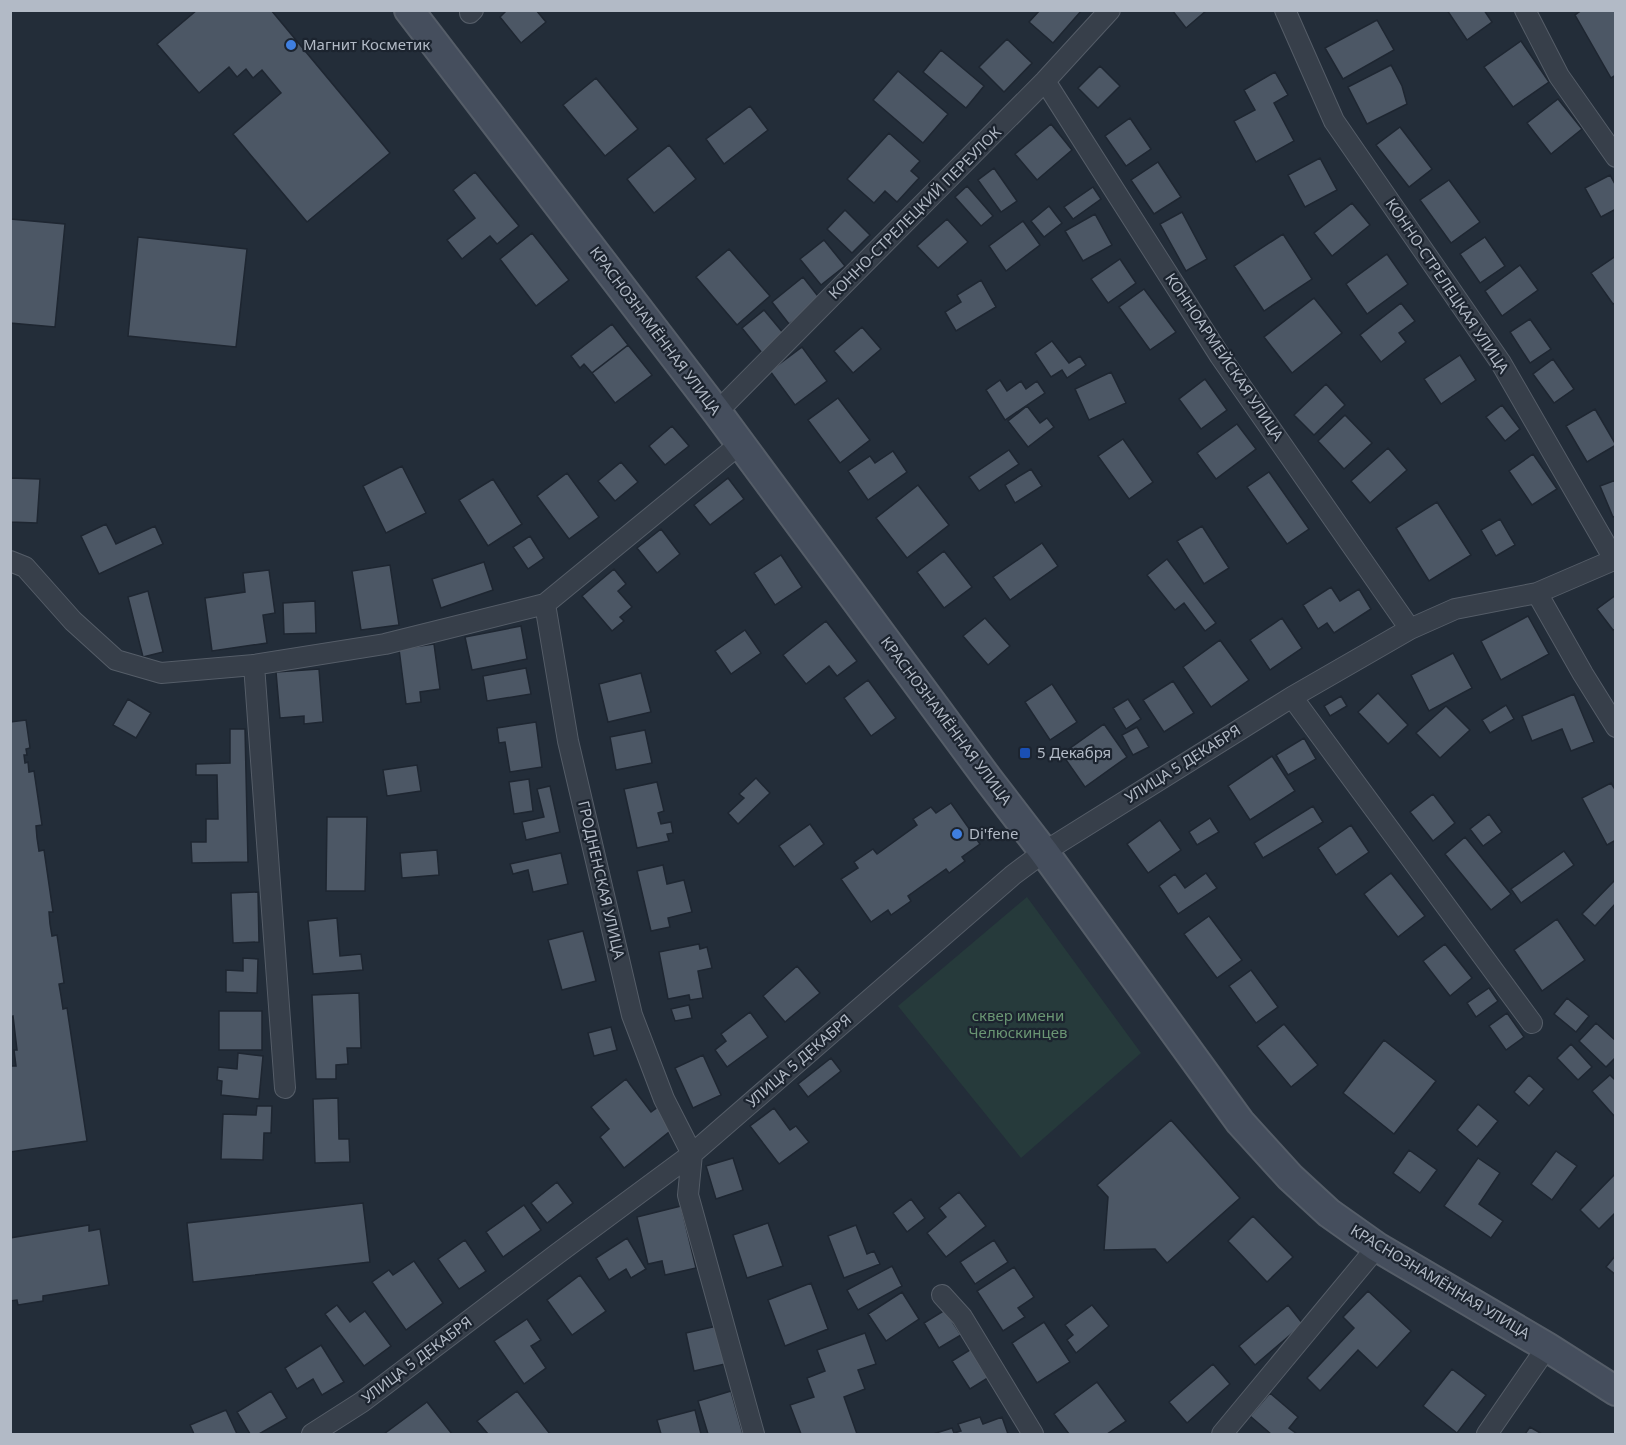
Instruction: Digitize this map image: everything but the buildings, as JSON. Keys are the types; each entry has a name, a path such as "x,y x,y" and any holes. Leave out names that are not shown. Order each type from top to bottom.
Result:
{"street":[{"name":"КРАСНОЗНАМЁННАЯ УЛИЦА","path":"409,10 717,412 1044,852 1240,1122 1290,1177 1329,1213 1377,1247 1547,1347 1616,1391"},
{"name":"КОННО-СТРЕЛЕЦКИЙ ПЕРЕУЛОК","path":"717,412 1045,81 1110,10"},
{"name":"КОННО-СТРЕЛЕЦКАЯ УЛИЦА","path":"1285,10 1334,121 1501,363 1615,559"},
{"path":"1525,10 1559,76 1616,158"},
{"name":"КОННОАРМЕЙСКАЯ УЛИЦА","path":"1045,81 1220,356 1410,629"},
{"path":"10,561 25,567 73,621 116,660 161,673 254,665 385,644 545,604 740,444"},
{"name":"УЛИЦА 5 ДЕКАБРЯ","path":"312,1434 362,1402 692,1154 1013,875 1044,852 1292,697 1410,629 1455,609 1537,592 1615,559"},
{"path":"1537,592 1616,727"},
{"name":"ГРОДНЕНСКАЯ УЛИЦА","path":"545,604 568,741 632,1015 663,1099 692,1154"},
{"path":"254,665 285,1088"},
{"path":"1292,697 1532,1023"},
{"path":"692,1154 688,1195 754,1434"},
{"path":"1222,1434 1377,1247"},
{"path":"942,1295 962,1317 1033,1434"},
{"path":"1487,1434 1547,1347"}],"green space":[{"name":"сквер имени Челюскинцев","path":"1027,897 1141,1053 1021,1158 898,1006"}],"place":[{"name":"Магнит Косметик","path":"291,45"},
{"name":"5 Декабря","path":"1025,753"},
{"name":"Di'fene","path":"957,834"}]}
